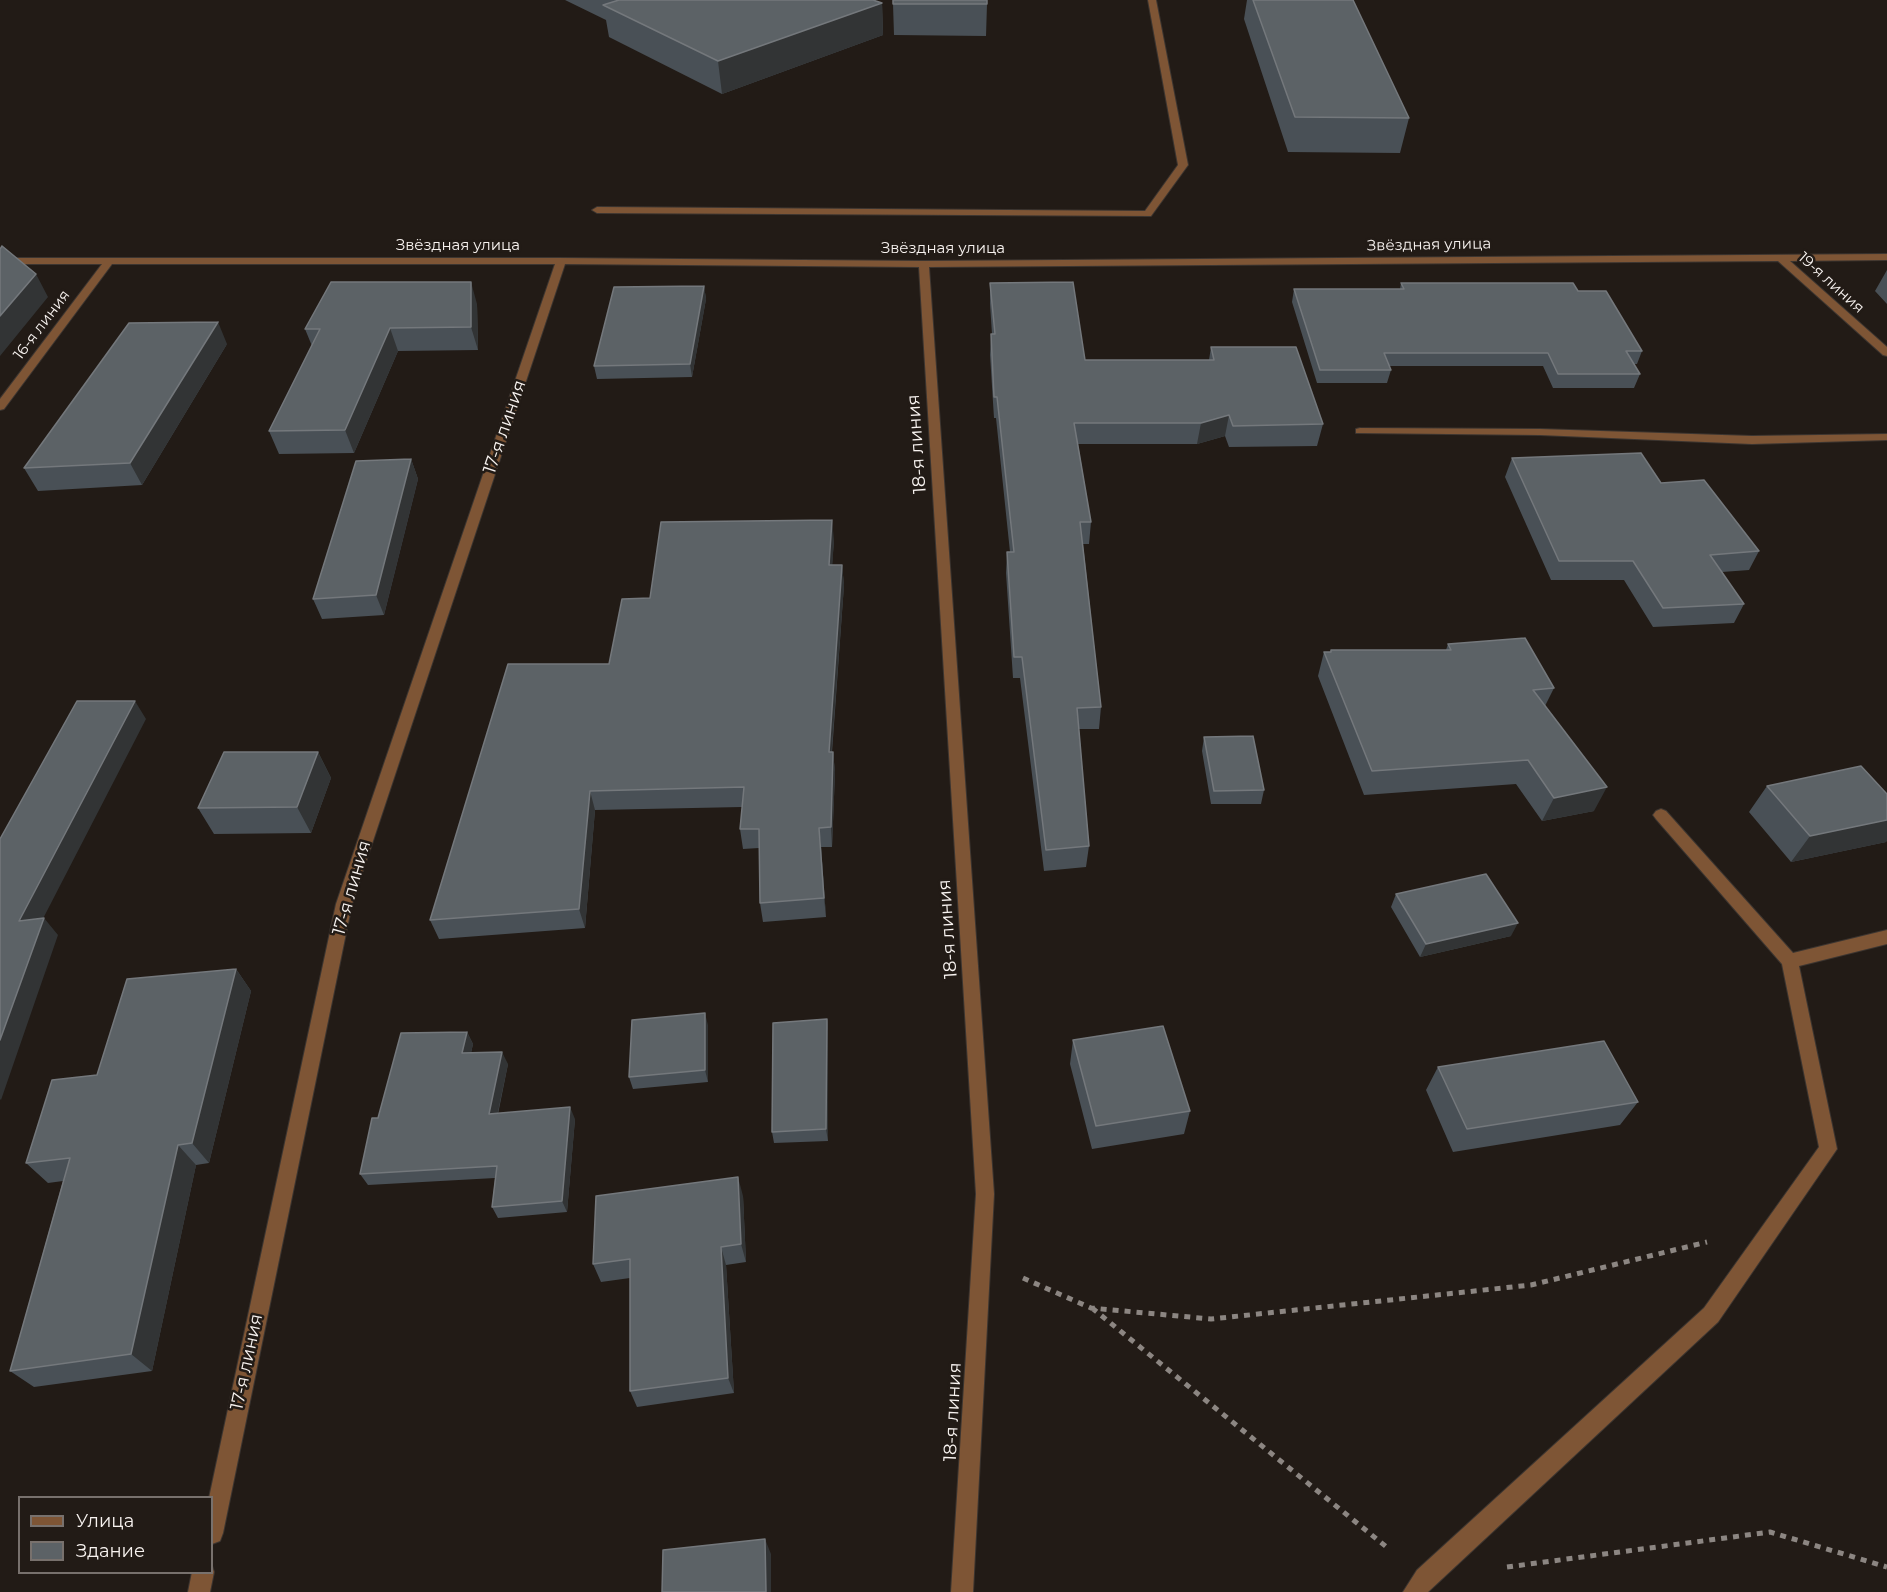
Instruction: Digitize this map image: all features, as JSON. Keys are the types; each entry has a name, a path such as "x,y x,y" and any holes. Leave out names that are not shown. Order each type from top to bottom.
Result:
{"street":[{"path":"597,210 1148,214 1183,165 1152,0"},
{"name":"Звёздная улица","path":"0,261 561,261 924,264 1887,257"},
{"name":"19-я линия","path":"1782,259 1887,353"},
{"name":"16-я линия","path":"0,407 109,261"},
{"name":"17-я линия","path":"213,1528 344,904 561,261"},
{"name":"18-я линия","path":"924,264 985,1194 962,1592"},
{"path":"1360,431 1540,432 1752,440 1887,437"},
{"path":"1420,1585 1711,1314 1828,1149 1791,961 1661,815"},
{"path":"1791,961 1887,937"},
{"path":"199,1592 203,1574"}],"path":[{"path":"1091,1308 1211,1319 1531,1285 1774,1226"},
{"path":"981,1259 1091,1308 1420,1585"},
{"path":"1497,1568 1770,1532 1887,1567"}],"building":[{"path":"619,0 873,0 882,3 718,61 603,5"},
{"path":"893,0 987,0 987,4 893,4"},
{"path":"1253,0 1353,0 1409,118 1295,117"},
{"path":"2,246 36,274 0,316 0,249"},
{"path":"331,282 471,282 471,327 390,328 345,430 269,431 320,329 305,329"},
{"path":"1073,282 1085,360 1214,360 1211,347 1296,347 1323,424 1233,426 1229,415 1201,423 1074,423 1091,522 1080,522 1101,707 1077,708 1089,846 1046,850 1022,657 1014,657 1007,552 1014,552 997,397 994,397 991,334 995,334 990,283"},
{"path":"1401,283 1573,283 1578,291 1606,291 1642,351 1626,351 1640,374 1558,374 1548,353 1384,353 1391,370 1320,370 1294,289 1404,289"},
{"path":"704,286 690,364 594,366 614,287"},
{"path":"218,322 130,463 24,468 129,323"},
{"path":"1641,453 1661,483 1704,480 1759,551 1710,555 1744,604 1663,608 1633,561 1559,561 1512,458"},
{"path":"411,459 376,595 313,599 356,461"},
{"path":"832,520 829,565 842,565 829,752 833,752 831,827 819,828 824,898 760,903 759,829 740,829 744,787 590,791 579,909 430,920 508,664 609,664 622,599 650,598 661,522"},
{"path":"1525,638 1554,688 1533,690 1607,787 1554,798 1528,760 1372,771 1324,652 1331,652 1331,650 1451,650 1448,644"},
{"path":"77,701 135,701 19,921 44,918 0,1040 0,839"},
{"path":"1253,736 1264,790 1214,791 1204,737"},
{"path":"224,752 318,752 297,807 198,808"},
{"path":"1861,766 1887,794 1887,820 1810,836 1767,786"},
{"path":"1486,874 1518,923 1426,944 1396,894"},
{"path":"236,969 192,1143 178,1145 131,1354 10,1371 70,1158 26,1163 52,1080 97,1075 127,979"},
{"path":"705,1013 705,1070 629,1077 632,1020"},
{"path":"827,1019 826,1129 772,1132 773,1023"},
{"path":"1163,1026 1190,1111 1096,1126 1073,1040"},
{"path":"467,1032 462,1053 502,1052 489,1114 570,1107 562,1201 492,1207 497,1166 360,1174 372,1118 378,1118 401,1033"},
{"path":"1604,1041 1638,1102 1467,1129 1438,1067"},
{"path":"738,1177 741,1244 721,1247 728,1378 630,1391 630,1259 593,1264 596,1196"},
{"path":"765,1539 766,1592 662,1592 663,1550"}]}
